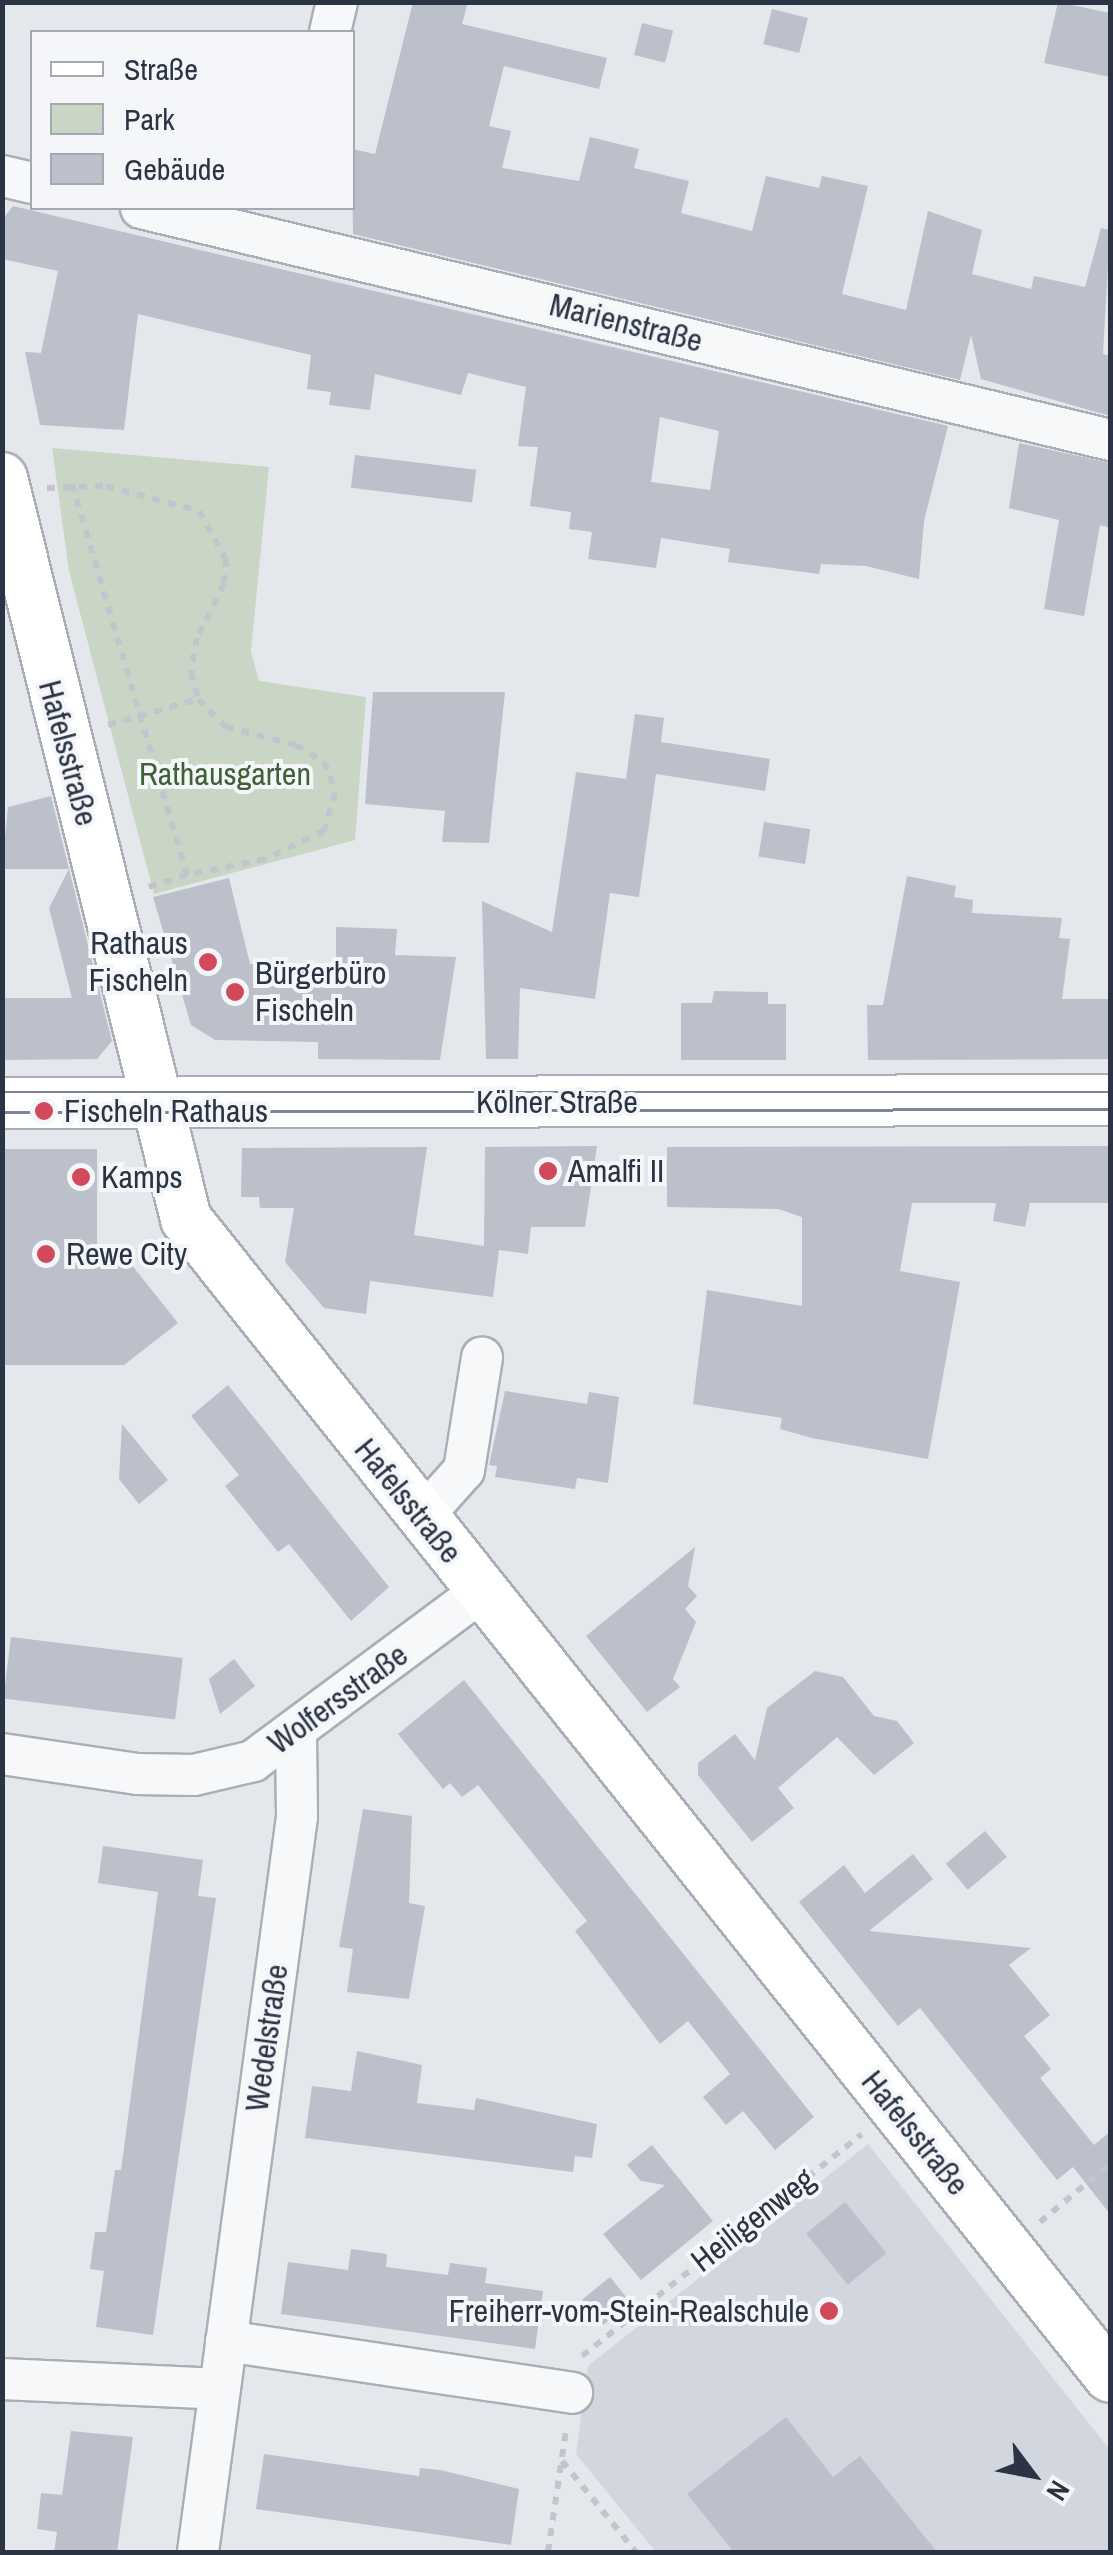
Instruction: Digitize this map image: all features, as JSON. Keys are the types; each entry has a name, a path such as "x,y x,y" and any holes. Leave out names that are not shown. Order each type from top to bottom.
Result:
{"main road":[{"name":"Hafelsstraße","path":"4,487 186,1219 1110,2377"},
{"name":"Kölner Straße","path":"2,1103 1110,1100"}],"street":[{"path":"330,30 337,2"},
{"path":"2,176 30,182"},
{"name":"Marienstraße","path":"158,210 286,224 1110,440"},
{"path":"422,1517 464,1470 482,1358"},
{"name":"Wolfersstraße","path":"2,1754 194,1775 254,1761 296,1734 482,1591"},
{"name":"Wedelstraße","path":"198,2552 297,1818 296,1734"},
{"path":"226,2341 572,2392"},
{"path":"2,2379 220,2389"}],"path":[{"path":"4,487 72,484 172,501 199,511 217,530 224,584 196,638 191,673 198,699 226,727 296,746 324,762 336,793 324,832 314,838 265,859 187,875 108,899"},
{"path":"72,484 187,875"},
{"path":"65,738 198,699"},
{"name":"Heiligenweg","path":"548,2552 576,2361 894,2108"},
{"path":"1008,2247 1110,2164"},
{"path":"562,2461 636,2552"}],"shaded area":[{"name":"Freiherr-vom-Stein-Realschule","path":"868,2144 1110,2450 1110,2552 656,2552 576,2454 588,2366"}],"green space":[{"name":"Rathausgarten","path":"52,448 269,467 251,651 259,681 366,697 355,840 154,894 69,571"}],"building":[{"path":"413,2 468,2 462,24 607,58 599,89 504,66 489,126 511,131 502,168 579,181 590,137 639,149 634,168 689,181 681,213 752,231 766,176 819,188 822,176 868,186 842,294 906,310 928,211 982,230 972,274 1031,289 1034,276 1085,287 1101,228 1110,230 1103,354 1110,356 1110,416 981,379 971,335 960,380 353,234 355,150 375,154"},
{"path":"1058,2 1110,13 1110,77 1044,63"},
{"path":"772,9 808,18 799,53 763,44"},
{"path":"642,23 673,31 665,63 634,55"},
{"path":"13,206 948,426 924,521 919,579 866,566 821,564 819,574 728,562 730,549 661,538 656,568 588,559 592,532 569,529 571,512 530,506 538,447 518,446 526,387 468,373 461,395 375,374 370,410 329,405 331,392 307,389 311,355 138,314 124,430 40,425 25,352 41,353 58,271 2,259 2,220","holes":["660,417 719,431 710,490 651,482"]},
{"path":"1019,443 1110,463 1110,528 1100,525 1084,616 1044,609 1059,520 1009,508"},
{"path":"355,455 476,470 472,503 351,488"},
{"path":"373,692 505,692 489,843 442,842 445,811 365,804"},
{"path":"635,714 664,718 661,742 770,759 765,791 656,774 639,897 610,893 595,999 520,988 518,1059 486,1059 482,901 552,932 576,772 626,779"},
{"path":"51,796 69,869 2,869 8,807"},
{"path":"764,822 810,829 805,864 759,857"},
{"path":"69,869 112,1041 97,1059 2,1060 2,998 72,998 49,908"},
{"path":"907,876 956,886 954,897 973,900 972,913 1062,918 1059,938 1070,939 1062,999 1110,999 1110,1059 868,1060 867,1005 883,1005"},
{"path":"229,878 250,964 336,967 336,927 397,929 395,955 456,957 440,1060 318,1059 318,1042 215,1040 191,1025 153,897"},
{"path":"714,991 768,992 768,1004 786,1004 786,1060 681,1060 681,1003 712,1003"},
{"path":"597,1146 585,1227 531,1227 528,1254 499,1250 493,1297 370,1281 366,1314 324,1308 285,1262 294,1208 260,1208 259,1197 241,1197 242,1148 427,1147 414,1235 484,1246 485,1147"},
{"path":"1110,1146 1110,1203 1030,1203 1025,1227 993,1221 996,1203 912,1203 900,1271 960,1282 928,1459 812,1438 780,1429 782,1418 693,1404 707,1290 802,1306 802,1217 778,1209 667,1207 667,1147"},
{"path":"2,1149 97,1149 97,1249 119,1249 178,1323 124,1365 2,1365"},
{"path":"228,1385 389,1587 351,1621 289,1544 278,1552 225,1486 239,1475 191,1416"},
{"path":"505,1391 587,1404 589,1392 619,1397 608,1483 577,1478 575,1489 495,1477 497,1466 489,1465"},
{"path":"122,1424 168,1480 139,1504 119,1479"},
{"path":"695,1547 688,1586 697,1596 685,1609 696,1622 673,1679 680,1687 647,1712 586,1636"},
{"path":"11,1637 183,1658 175,1720 3,1699"},
{"path":"234,1659 255,1686 220,1714 209,1679"},
{"path":"815,1671 843,1677 874,1716 897,1721 914,1743 874,1775 837,1737 778,1788 794,1808 752,1842 698,1775 698,1763 735,1734 755,1760 767,1708"},
{"path":"464,1680 814,2117 775,2150 743,2111 726,2125 703,2097 730,2074 688,2021 660,2044 575,1931 587,1921 478,1785 462,1797 450,1783 443,1789 398,1734"},
{"path":"363,1809 412,1816 409,1903 425,1906 409,1999 347,1992 353,1949 339,1947"},
{"path":"985,1831 1007,1857 968,1890 946,1864"},
{"path":"103,1846 203,1860 198,1896 216,1898 153,2335 96,2327 104,2271 90,2269 95,2232 106,2232 115,2170 121,2170 158,1892 98,1883"},
{"path":"913,1854 933,1879 869,1931 1031,1948 1009,1965 1050,2015 1024,2036 1051,2069 1040,2078 1094,2145 1110,2132 1110,2214 1073,2167 1057,2180 920,2008 898,2026 799,1902 844,1865 865,1893"},
{"path":"357,2051 422,2065 417,2103 474,2110 476,2098 597,2124 592,2158 575,2156 573,2172 305,2138 312,2086 351,2091"},
{"path":"652,2145 713,2221 641,2280 603,2234 665,2185 641,2181 627,2165"},
{"path":"845,2202 887,2253 848,2285 806,2233"},
{"path":"351,2249 387,2254 386,2267 448,2275 450,2263 487,2268 485,2283 543,2291 535,2349 281,2314 288,2262 348,2270"},
{"path":"610,2277 631,2303 603,2325 582,2300"},
{"path":"786,2417 833,2477 860,2456 937,2552 734,2552 687,2494"},
{"path":"71,2431 133,2437 117,2552 54,2552 57,2532 37,2529 41,2493 62,2495"},
{"path":"264,2454 419,2476 420,2468 440,2470 519,2489 511,2545 256,2509"}],"tram line":[{"path":"2,1092 1110,1092"},
{"path":"2,1112 1110,1109"}],"place":[{"name":"Rathaus Fischeln","path":"208,962"},
{"name":"Bürgerbüro Fischeln","path":"235,992"},
{"name":"Fischeln Rathaus","path":"44,1111"},
{"name":"Amalfi II","path":"548,1171"},
{"name":"Kamps","path":"81,1177"},
{"name":"Rewe City","path":"46,1254"},
{"name":"Freiherr-vom-Stein-Realschule","path":"829,2311"}]}
